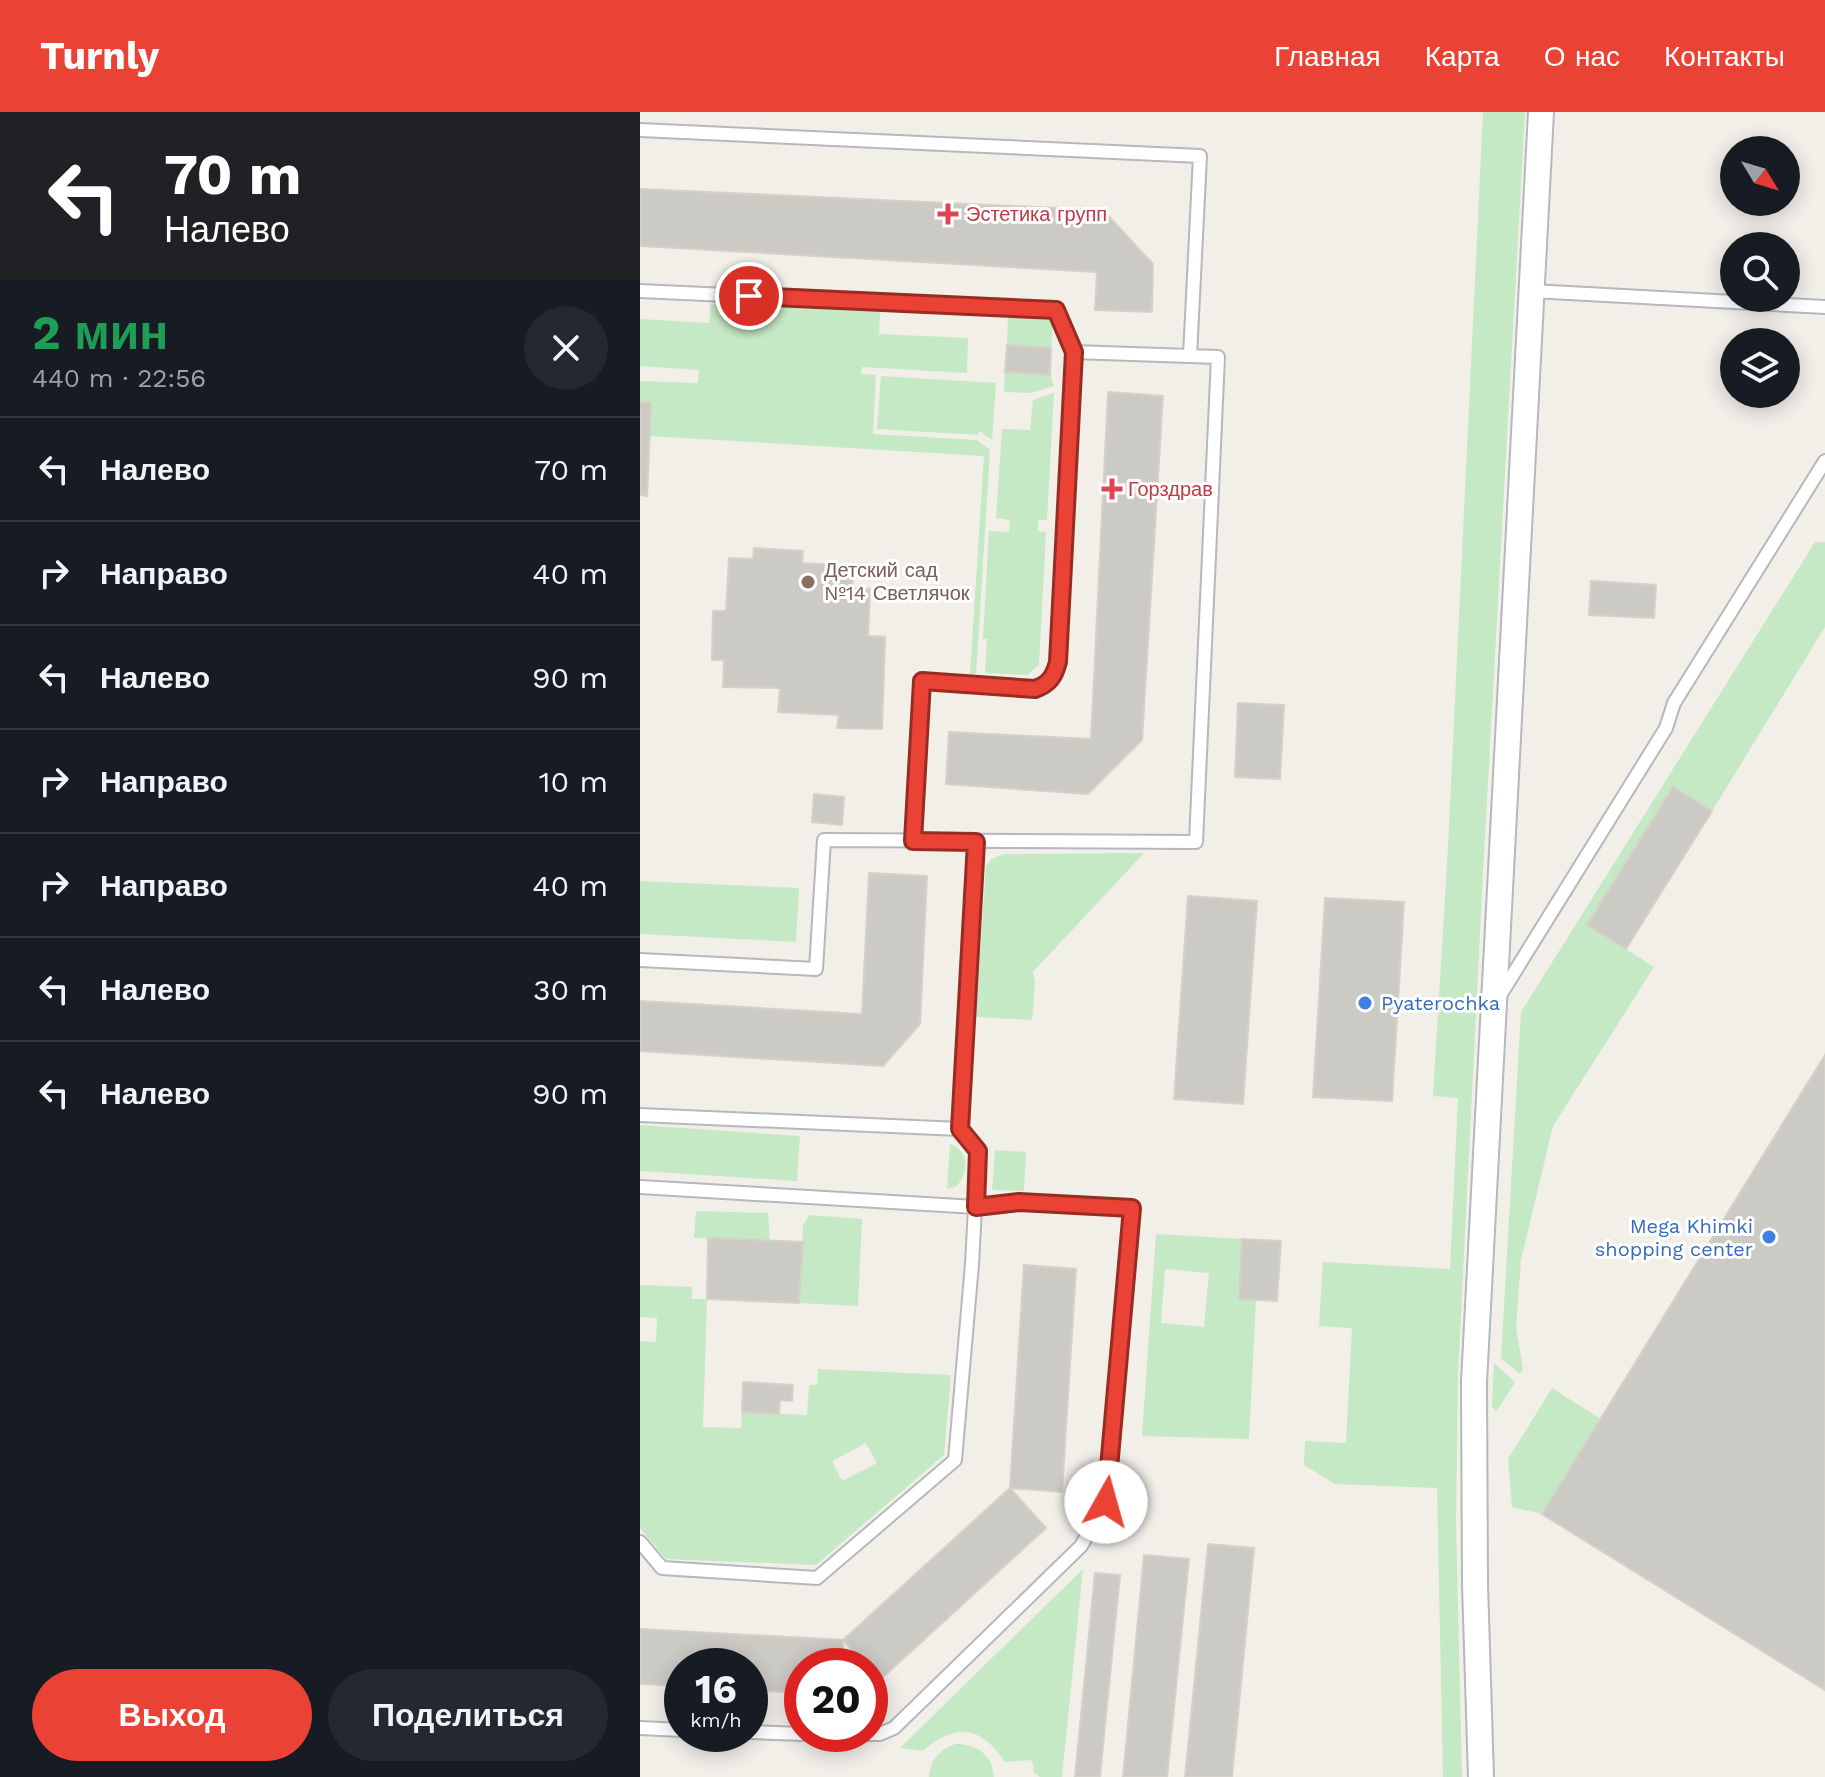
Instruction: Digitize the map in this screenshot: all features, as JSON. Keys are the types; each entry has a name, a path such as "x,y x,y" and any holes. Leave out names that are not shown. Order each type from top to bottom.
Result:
{"street":[{"path":"1481,1777 1475,1584 1474,1382 1541,112"}],"lane":[{"path":"640,130 1200,156 1190,356"},
{"path":"640,291 1056,310 1074,352 1058,662 1047,685 1035,689 922,681 913,841"},
{"path":"1532,291 1825,307"},
{"path":"640,960 816,969 824,840 1196,842 1218,357 1074,352"},
{"path":"1495,1003 1666,728 1674,703 1825,461"},
{"path":"640,1542 662,1568 817,1578 955,1460 978,1151 960,1129 976,842"},
{"path":"640,1115 960,1129"},
{"path":"640,1187 976,1207 1019,1202 1132,1208 1106,1502 1081,1546 888,1731"},
{"path":"640,1728 664,1729"}],"green space":[{"path":"1483,112 1525,112 1458,1375 1456,1521 1462,1777 1443,1777 1437,1488 1335,1484 1304,1465 1305,1441 1346,1443 1352,1328 1319,1326 1323,1262 1450,1269 1458,1098 1433,1096"},
{"path":"711,304 880,312 879,334 968,338 967,373 862,367 861,374 876,375 873,434 977,440 990,450 976,674 970,674 984,456 649,436 651,403 640,402 640,381 698,383 699,370 640,366 640,319 709,323"},
{"path":"1008,318 1053,320 1051,348 1007,345"},
{"path":"1005,372 1050,375 1054,386 1031,393 1004,392"},
{"path":"881,376 996,383 992,440 979,431 978,435 877,429"},
{"path":"1054,393 1047,520 1038,520 1038,531 1046,532 1039,665 1027,675 985,673 987,639 983,639 989,531 1009,532 1010,520 996,518 1002,429 1030,430 1033,400"},
{"path":"1815,542 1825,542 1825,627 1712,811 1673,788 1587,924 1654,967 1553,1126 1521,1260 1516,1327 1523,1369 1520,1374 1501,1358 1521,1012"},
{"path":"1144,853 1033,972 1032,1020 976,1017 986,866 992,859 1004,854"},
{"path":"640,881 799,888 796,942 640,934"},
{"path":"640,1125 800,1136 797,1181 640,1171"},
{"path":"950,1144 961,1151 965,1168 957,1186 947,1189"},
{"path":"995,1150 1026,1152 1024,1191 992,1190"},
{"path":"696,1211 768,1213 770,1241 694,1238"},
{"path":"809,1215 862,1219 858,1306 799,1303 803,1226"},
{"path":"1156,1234 1242,1239 1239,1298 1256,1300 1249,1439 1142,1436","holes":["1165,1269 1209,1273 1204,1327 1161,1323"]},
{"path":"640,1285 692,1287 692,1299 707,1299 703,1427 741,1428 742,1412 807,1415 809,1385 817,1385 818,1369 951,1375 944,1455 816,1565 666,1559 640,1528 640,1341 656,1342 657,1318 640,1317","holes":["866,1443 877,1463 842,1481 832,1461"]},
{"path":"1494,1363 1515,1382 1496,1412 1492,1406"},
{"path":"1552,1388 1601,1419 1542,1514 1512,1507 1508,1459"},
{"path":"1083,1569 1062,1777 1040,1777 1034,1772 1032,1760 1005,1762 987,1741 967,1732 946,1735 923,1751 900,1748"},
{"path":"955,1744 976,1748 987,1756 994,1777 929,1777 937,1756"}],"building":[{"path":"640,189 1103,210 1153,264 1152,312 1095,310 1097,272 640,246"},
{"path":"1007,345 1051,348 1050,375 1005,372"},
{"path":"1108,392 1163,396 1142,740 1088,794 946,784 949,732 1091,739"},
{"path":"640,402 651,403 647,496 640,495"},
{"path":"754,548 803,551 802,563 854,566 852,588 870,589 868,636 885,637 882,729 837,728 839,715 778,712 780,688 723,687 724,660 712,660 713,611 726,611 729,558 753,559"},
{"path":"1591,581 1656,585 1654,618 1589,615"},
{"path":"1238,703 1284,705 1280,779 1235,777"},
{"path":"1673,787 1712,811 1626,949 1587,925"},
{"path":"814,794 844,797 842,825 812,822"},
{"path":"869,873 927,876 920,1024 883,1066 640,1051 640,1001 862,1014"},
{"path":"1188,896 1257,901 1243,1104 1174,1099"},
{"path":"1325,898 1404,902 1392,1101 1313,1097"},
{"name":"Mega Khimki shopping center","path":"1825,1055 1825,1690 1542,1514"},
{"path":"708,1238 803,1242 799,1303 707,1299"},
{"path":"1242,1239 1281,1241 1277,1301 1239,1299"},
{"path":"1024,1265 1076,1269 1062,1492 1010,1488"},
{"path":"743,1382 793,1385 792,1401 780,1400 779,1414 742,1412"},
{"path":"1010,1488 1046,1528 888,1673 888,1648 850,1648 843,1640"},
{"path":"1208,1544 1254,1548 1232,1777 1185,1777"},
{"path":"1144,1555 1189,1559 1167,1777 1123,1777"},
{"path":"1095,1573 1120,1575 1100,1777 1075,1777"},
{"path":"640,1629 843,1640 843,1648 784,1648 784,1692 768,1691 768,1648 664,1648 664,1685 640,1684"}],"place":[{"name":"Эстетика групп","path":"948,214"},
{"name":"Горздрав","path":"1112,489"},
{"name":"Детский сад №14 Светлячок","path":"808,582"},
{"name":"Pyaterochka","path":"1365,1003"},
{"name":"Mega Khimki shopping center","path":"1769,1237"}],"route":[{"path":"749,296 1056,310 1074,352 1058,662 1054,675 1047,685 1035,689 922,681 913,841 976,842 960,1129 978,1151 976,1207 1019,1202 1132,1208 1106,1502"}]}
